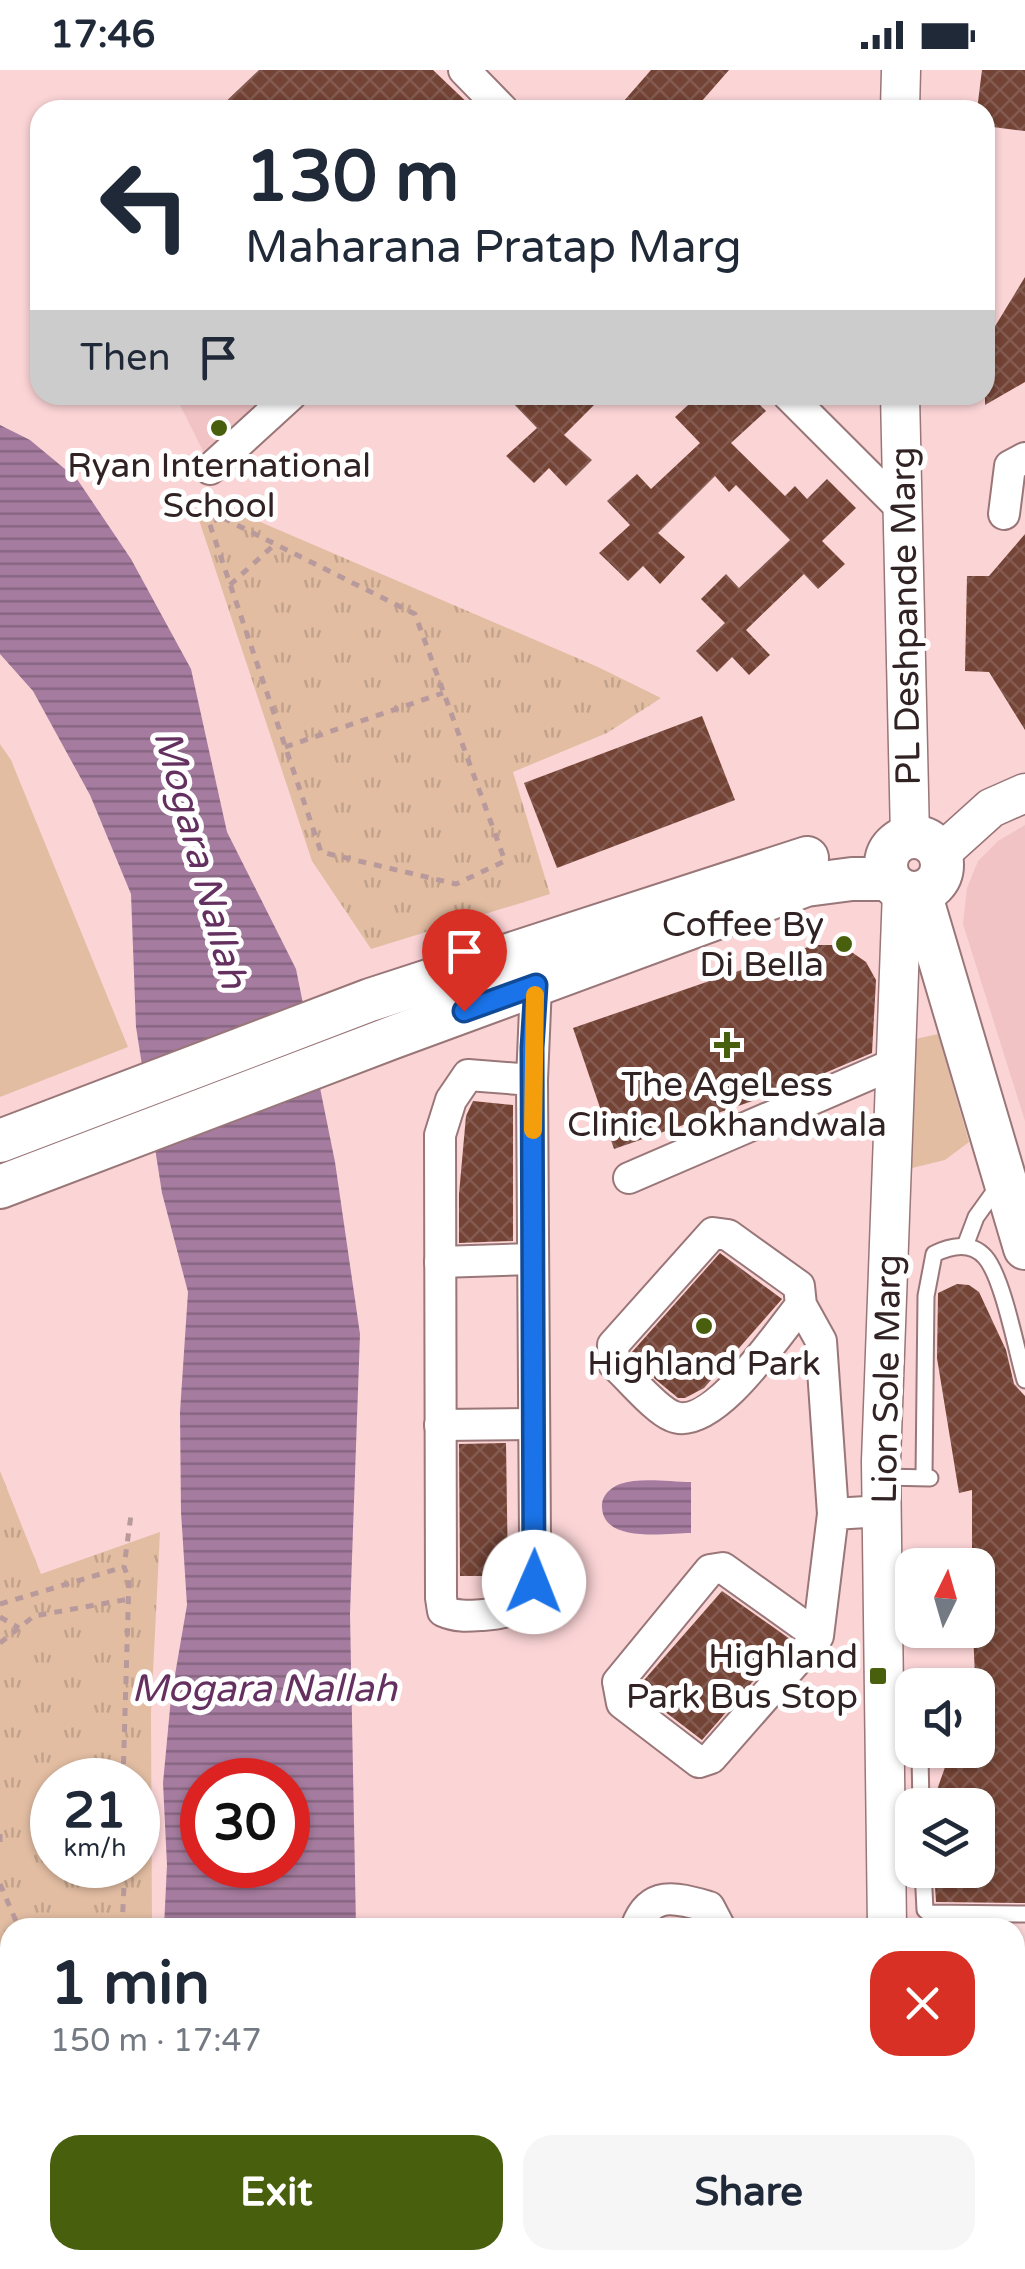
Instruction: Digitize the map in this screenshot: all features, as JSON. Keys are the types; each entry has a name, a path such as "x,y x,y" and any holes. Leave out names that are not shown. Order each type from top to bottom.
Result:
{"main road":[{"path":"0,1141 370,1000 797,859 864,852 911,871 1014,1173 1025,1248"},
{"path":"0,1186 806,886 911,871"}],"street":[{"path":"464,70 493,100"},
{"path":"900,70 900,100"},
{"path":"210,469 280,405"},
{"path":"798,405 901,508"},
{"name":"PL Deshpande Marg","path":"900,405 911,871"},
{"path":"1004,514 1010,466 1025,458"},
{"path":"911,871 992,808 1025,794"},
{"name":"Lion Sole Marg","path":"902,1668 883,1494 896,1063 911,871"},
{"path":"532,1080 468,1075 451,1100 440,1135 441,1598 442,1612 456,1617 511,1613 526,1602 534,1582 532,1080 536,985"},
{"path":"629,1178 896,1063"},
{"path":"801,1305 718,1405 690,1419 671,1416 614,1364 613,1345 712,1233 728,1234 798,1286 801,1305 821,1341 832,1514 818,1636 711,1758 699,1762 622,1703 618,1682 710,1570 723,1568 818,1636"},
{"path":"440,1262 534,1259"},
{"path":"440,1425 534,1424"},
{"path":"832,1514 883,1494"},
{"name":"Lion Sole Marg","path":"888,1918 909,1768"},
{"path":"640,1918 660,1899 710,1907 715,1918"}],"lane":[{"path":"965,1246 976,1217 1014,1173"},
{"path":"883,1494 927,1477 929,1272 934,1254 950,1246 965,1246 985,1256 997,1282 1025,1380"},
{"path":"923,1888 924,1910 930,1913 1025,1914"}],"path":[{"path":"223,518 415,614 506,861 456,884 321,852 230,585 209,522 223,518"},
{"path":"230,585 274,544"},
{"path":"285,746 444,693"},
{"path":"124,1758 129,1599 129,1578 124,1567 132,1515"},
{"path":"0,1604 124,1567"},
{"path":"0,1642 34,1616 129,1599"},
{"path":"0,1617 19,1628"},
{"path":"0,1834 0,1847"},
{"path":"0,1874 6,1896"},
{"path":"0,1884 15,1918"},
{"path":"123,1918 125,1888"}],"shaded area":[{"name":"Ryan International School","path":"180,405 272,405 208,461"},
{"path":"1025,825 1025,1121 963,924 967,888 978,861 998,841"}],"green space":[{"path":"209,500 598,667 661,698 607,733 513,772 550,894 371,949 312,861 199,520"},
{"path":"0,744 11,760 128,1047 0,1097"},
{"path":"938,1034 969,1142 945,1160 908,1169 911,1040"},
{"path":"0,1471 41,1574 160,1532 151,1758 30,1758 30,1888 152,1888 152,1918 0,1918"}],"water":[{"name":"Mogara Nallah","path":"0,425 30,440 77,479 131,559 191,669 227,832 296,969 335,1162 360,1334 350,1614 356,1918 164,1918 167,1865 163,1783 171,1698 187,1605 180,1412 188,1292 162,1193 136,1027 131,894 90,795 33,691 0,654"},
{"path":"646,1480 691,1482 691,1533 638,1534 613,1527 605,1519 603,1499 620,1484"}],"building":[{"path":"259,70 433,70 464,100 228,100"},
{"path":"651,70 729,70 703,100 625,100"},
{"path":"982,70 1025,70 1025,131 995,127 995,100 978,100"},
{"path":"1025,277 1025,382 995,399 995,326"},
{"path":"515,405 594,405 564,435 592,460 566,486 549,468 534,483 506,456 537,428"},
{"path":"688,405 760,405 766,411 731,443 785,496 795,486 807,499 827,479 856,508 822,541 845,564 818,589 804,574 746,630 770,655 749,675 732,657 717,672 696,651 725,623 701,599 726,574 739,588 790,540 736,485 729,492 715,476 658,533 685,557 660,584 643,566 628,581 599,553 630,525 607,501 637,474 651,489 700,443 675,417"},
{"path":"1025,534 1025,730 989,672 965,671 967,576 989,576"},
{"path":"702,716 735,800 557,868 524,783"},
{"name":"The AgeLess Clinic Lokhandwala","path":"814,945 835,945 850,951 866,962 876,980 872,1053 787,1089 614,1149 573,1028"},
{"path":"473,1101 513,1105 513,1241 459,1243 466,1116"},
{"name":"Highland Park","path":"720,1253 782,1299 704,1388 678,1398 632,1352"},
{"path":"957,1284 969,1285 979,1292 1006,1350 1014,1384 1025,1396 1025,1903 936,1902 935,1888 995,1888 995,1788 938,1788 945,1768 995,1768 995,1668 975,1668 974,1648 995,1648 995,1548 972,1548 972,1490 959,1493 937,1358 938,1293"},
{"path":"506,1443 508,1576 460,1576 459,1444"},
{"path":"722,1591 790,1639 702,1740 639,1692 638,1687"}],"slow traffic":[{"path":"533,1130 535,995"}],"place":[{"name":"Ryan International School","path":"219,428"},
{"name":"Coffee By Di Bella","path":"844,944"},
{"name":"The AgeLess Clinic Lokhandwala","path":"727,1045"},
{"name":"Highland Park","path":"704,1326"},
{"name":"Highland Park Bus Stop","path":"878,1676"}],"route":[{"path":"464,1011 536,985 532,1048 534,1582"}]}
